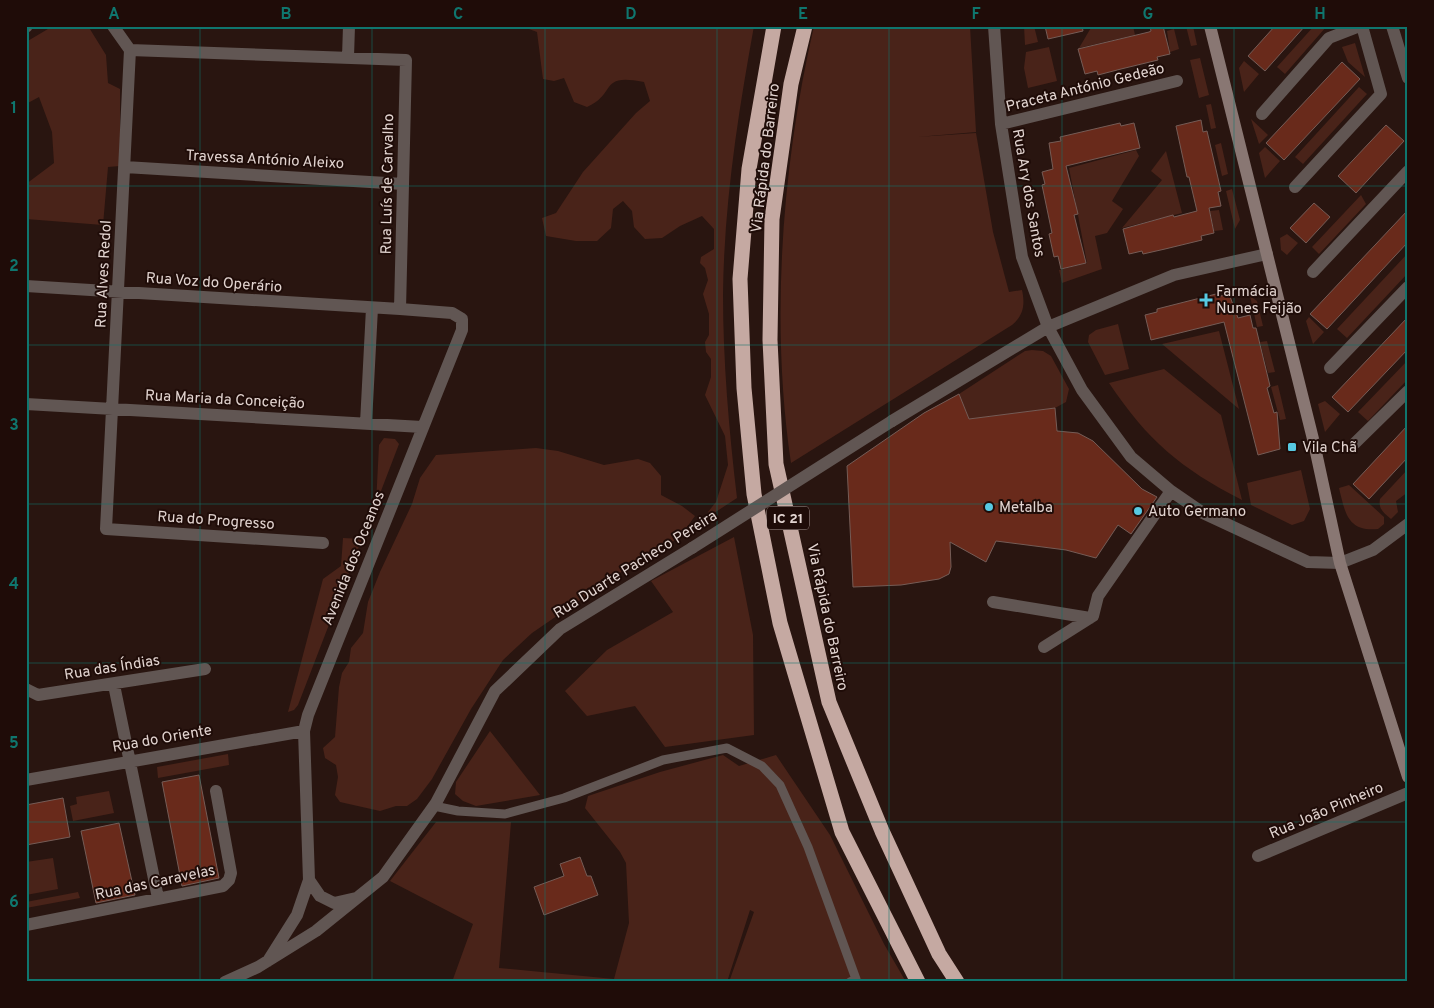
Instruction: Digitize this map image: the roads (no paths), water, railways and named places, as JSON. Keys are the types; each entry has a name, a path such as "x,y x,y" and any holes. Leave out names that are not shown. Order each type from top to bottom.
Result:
{"highway":[{"name":"Via Rápida do Barreiro","path":"774,26 749,169 740,279 744,388 754,494 780,623 842,832 918,982"},
{"name":"Via Rápida do Barreiro","path":"805,26 791,84 772,219 770,340 776,464 829,702 882,831 940,954 957,982"}],"main road":[{"path":"1210,26 1267,254 1340,563 1408,777"}],"street":[{"path":"113,26 130,50 348,57 349,26"},
{"name":"Rua Ary dos Santos","path":"994,26 1001,124 1022,257 1048,327 1082,390 1131,457 1171,491 1202,513 1308,562 1340,563"},
{"path":"1262,114 1329,38 1361,26 1381,94 1295,187"},
{"path":"1392,26 1408,78"},
{"name":"Rua Alves Redol","path":"106,529 114,408 130,50"},
{"name":"Rua Luís de Carvalho","path":"348,57 406,60 400,308"},
{"name":"Praceta António Gedeão","path":"1001,124 1177,81"},
{"name":"Travessa António Aleixo","path":"124,167 403,184"},
{"path":"1313,272 1408,171"},
{"name":"Rua Duarte Pacheco Pereira","path":"225,982 268,961 316,931 382,877 434,806 495,691 560,629 892,421 1048,327 1174,275 1267,254"},
{"name":"Rua Voz do Operário","path":"26,286 372,308 400,308"},
{"path":"1330,368 1408,287"},
{"path":"366,423 372,308"},
{"name":"Avenida dos Oceanos","path":"268,961 297,915 309,880 304,731 308,715 462,330 462,319 452,314 400,308"},
{"path":"1355,443 1408,391"},
{"name":"Rua Maria da Conceição","path":"26,404 422,427"},
{"path":"1044,647 1093,616 1098,596 1171,491"},
{"path":"1340,563 1374,550 1408,524"},
{"name":"Rua do Progresso","path":"106,529 323,543"},
{"path":"993,602 1090,618"},
{"name":"Rua das Índias","path":"26,689 38,695 114,685 205,669"},
{"path":"114,685 158,898"},
{"name":"Rua do Oriente","path":"26,780 304,731"},
{"name":"Rua das Caravelas","path":"26,924 223,886 229,880 231,873 216,791"},
{"name":"Rua João Pinheiro","path":"1258,856 1408,793"},
{"path":"309,880 320,896 334,903 361,896"}],"lane":[{"path":"434,806 458,811 505,814 564,798 663,760 727,748 762,766 780,785 808,847 854,981"}],"place":[{"name":"Farmácia Nunes Feijão","path":"1206,300"},
{"name":"Vila Chã","path":"1292,447"},
{"name":"Metalba","path":"989,507"},
{"name":"Auto Germano","path":"1138,511"}]}
